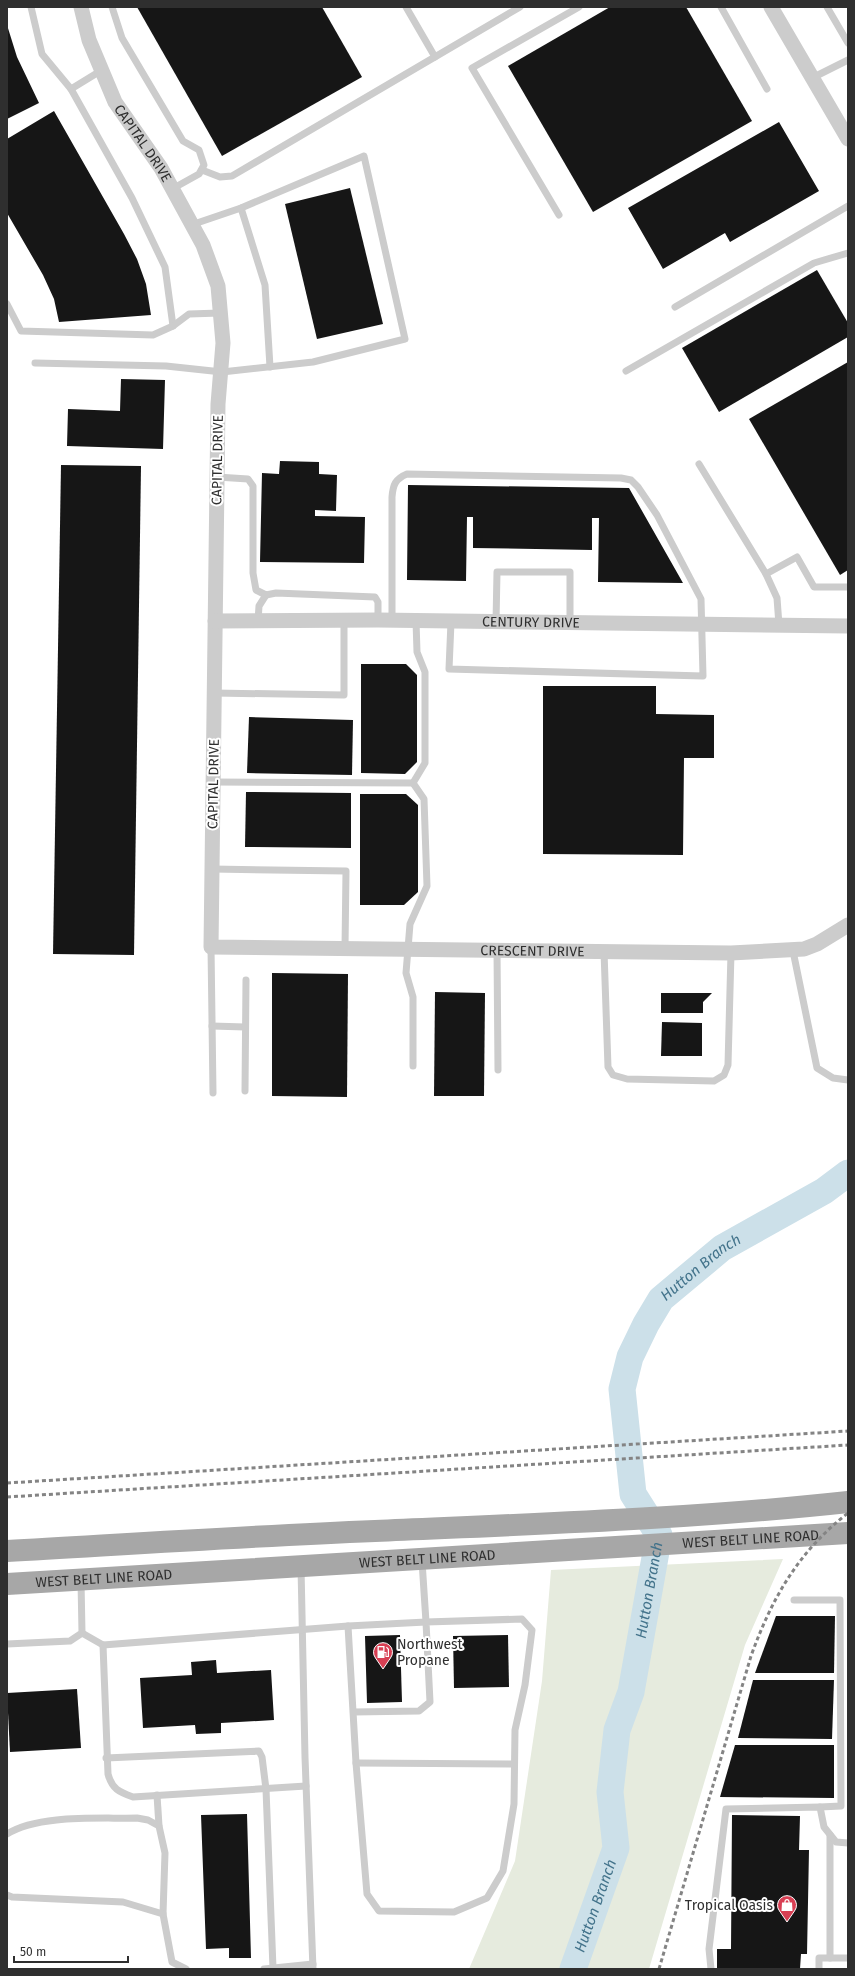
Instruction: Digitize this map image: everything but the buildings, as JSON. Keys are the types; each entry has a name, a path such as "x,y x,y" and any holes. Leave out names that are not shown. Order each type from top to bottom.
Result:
{"main road":[{"name":"WEST BELT LINE ROAD","path":"7,1551 301,1534 558,1523 848,1502"},
{"name":"WEST BELT LINE ROAD","path":"7,1584 848,1533"},
{"path":"301,1534 302,1566"}],"street":[{"name":"CAPITAL DRIVE","path":"81,7 89,40 115,102 161,168 203,245 218,286 223,343 222,372 218,404 211,947"},
{"path":"771,7 848,139"},
{"name":"CENTURY DRIVE","path":"215,621 385,620 848,626"},
{"name":"CRESCENT DRIVE","path":"211,947 408,948 731,953 793,951 818,944 848,925"}],"lane":[{"path":"31,7 42,54 71,89 132,198 165,267 173,326"},
{"path":"112,7 122,38 183,141 198,150 204,165 199,174 172,189"},
{"path":"406,7 435,57"},
{"path":"202,170 220,177 232,176 520,7"},
{"path":"559,215 472,68 579,7"},
{"path":"721,7 767,89"},
{"path":"827,7 848,44"},
{"path":"812,78 848,60"},
{"path":"71,89 102,70"},
{"path":"35,363 166,366 222,372 270,368 313,362 405,339 364,156 241,208 192,225"},
{"path":"676,307 848,206"},
{"path":"241,208 265,285 270,368"},
{"path":"626,371 814,263 847,256"},
{"path":"7,304 21,331 153,335 173,326 189,314 220,313"},
{"path":"699,464 766,574 777,598 779,625"},
{"path":"385,620 392,492 397,478 407,474 604,477 631,480 638,487 657,515 701,599 703,624 703,676 450,669 451,622"},
{"path":"217,477 248,479 253,486 253,573 256,590 266,595 276,593 375,597 385,620"},
{"path":"766,574 797,557 814,587 848,587"},
{"path":"496,622 497,572 570,572 570,622"},
{"path":"258,620 259,606 266,595"},
{"path":"214,694 344,694 344,620"},
{"path":"413,783 425,763 425,672 417,652 416,621"},
{"path":"213,782 413,783"},
{"path":"413,783 424,799 427,886 410,924 406,973 413,997 413,1066"},
{"path":"212,869 346,871 345,948"},
{"path":"211,947 213,1093"},
{"path":"497,950 498,1070"},
{"path":"604,951 608,1067 613,1075 627,1079 714,1081 724,1075 728,1065 731,953"},
{"path":"793,951 818,1068 833,1078 848,1080"},
{"path":"245,1091 246,980"},
{"path":"212,1026 245,1027"},
{"path":"354,1712 418,1711 430,1702 422,1559"},
{"path":"264,1969 313,1966 306,1786 302,1566"},
{"path":"81,1579 82,1633"},
{"path":"711,1969 709,1949 726,1809 841,1806 840,1600 794,1600"},
{"path":"82,1633 103,1645 348,1626 522,1619 532,1630 525,1685 515,1730 514,1804 503,1871 487,1898 454,1912 379,1911 367,1894 356,1763 348,1626"},
{"path":"7,1644 70,1642 82,1633"},
{"path":"103,1645 106,1758 111,1784 118,1792 133,1796 306,1786"},
{"path":"106,1758 259,1751 262,1757 266,1789 274,1968"},
{"path":"356,1763 514,1764"},
{"path":"157,1795 159,1826 165,1853 164,1914 172,1962 186,1969"},
{"path":"820,1807 824,1827 836,1842 848,1843"},
{"path":"7,1834 17,1827 56,1820 137,1818 148,1820 159,1826"},
{"path":"830,1834 830,1958"},
{"path":"7,1895 12,1897 123,1902 164,1914"},
{"path":"819,1969 819,1958 848,1958"}],"shaded area":[{"path":"783,1559 745,1645 649,1969 469,1969 515,1861 542,1681 551,1570"}],"waterway":[{"name":"Hutton Branch","path":"573,1969 616,1848 610,1792 617,1730 631,1692 659,1535 633,1494 622,1389 630,1357 646,1324 661,1299 722,1248 824,1191 848,1173"}],"railway":[{"path":"7,1483 848,1431"},
{"path":"7,1497 848,1445"},
{"path":"659,1969 751,1656 759,1635 778,1596 801,1560 830,1528 848,1513"}],"place":[{"name":"Northwest Propane","path":"383,1669"},
{"name":"Tropical Oasis","path":"787,1922"}]}
